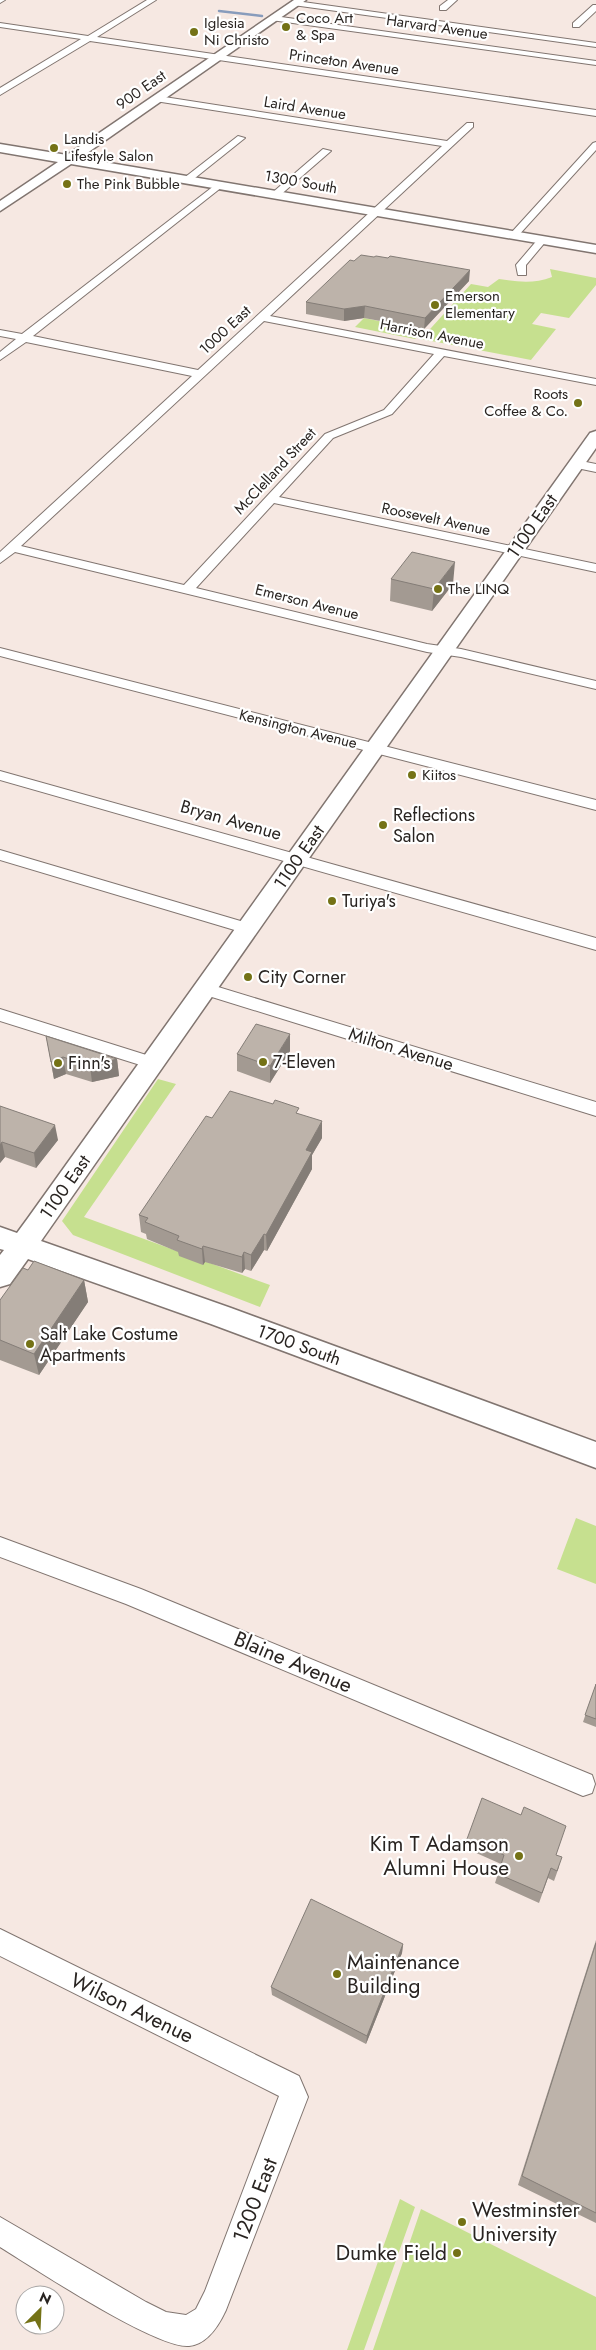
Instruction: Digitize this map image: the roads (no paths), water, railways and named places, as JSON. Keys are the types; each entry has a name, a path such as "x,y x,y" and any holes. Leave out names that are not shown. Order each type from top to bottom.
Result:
{"street":[{"path":"0,92 152,0"},
{"path":"442,8 453,0"},
{"path":"298,2 596,45"},
{"name":"900 East","path":"0,207 298,2"},
{"path":"576,25 596,7"},
{"name":"Harvard Avenue","path":"274,18 596,63"},
{"name":"Princeton Avenue","path":"0,25 596,113"},
{"name":"Laird Avenue","path":"158,98 449,144"},
{"name":"1000 East","path":"0,559 470,125"},
{"path":"187,180 241,138"},
{"path":"514,235 596,145"},
{"name":"1300 South","path":"0,148 596,249"},
{"path":"275,195 326,151"},
{"path":"0,357 219,185"},
{"path":"522,273 521,265 542,240"},
{"name":"Harrison Avenue","path":"261,317 596,382"},
{"path":"0,334 200,374"},
{"name":"McClelland Street","path":"187,590 328,436 388,412 442,352"},
{"name":"1100 East","path":"0,1276 11,1242 153,1063 596,436"},
{"path":"576,464 596,468"},
{"name":"Roosevelt Avenue","path":"270,499 596,568"},
{"name":"Emerson Avenue","path":"12,548 596,685"},
{"name":"Kensington Avenue","path":"0,652 596,805"},
{"name":"Bryan Avenue","path":"0,775 596,944"},
{"path":"0,855 248,929"},
{"name":"Milton Avenue","path":"205,989 596,1109"},
{"path":"0,1014 153,1063"},
{"name":"1700 South","path":"11,1242 596,1455"},
{"name":"Blaine Avenue","path":"0,1547 133,1596 583,1784"},
{"name":"Wilson Avenue","path":"0,1942 264,2073"},
{"name":"1200 East","path":"0,2231 136,2312 163,2326 189,2331 206,2319 216,2300 293,2103 294,2097 289,2086 264,2073"}],"waterway":[{"path":"219,11 262,16"}],"place":[{"name":"Coco Art & Spa","path":"286,27"},
{"name":"Iglesia Ni Christo","path":"194,32"},
{"name":"Landis Lifestyle Salon","path":"54,148"},
{"name":"The Pink Bubble","path":"67,184"},
{"name":"Emerson Elementary","path":"435,305"},
{"name":"Roots Coffee & Co.","path":"578,403"},
{"name":"The LINQ","path":"438,589"},
{"name":"Kiitos","path":"412,775"},
{"name":"Reflections Salon","path":"383,825"},
{"name":"Turiya's","path":"332,901"},
{"name":"City Corner","path":"248,977"},
{"name":"7-Eleven","path":"263,1062"},
{"name":"Finn's","path":"58,1063"},
{"name":"Salt Lake Costume Apartments","path":"30,1344"},
{"name":"Kim T Adamson Alumni House","path":"519,1856"},
{"name":"Maintenance Building","path":"337,1974"},
{"name":"Westminster University","path":"462,2222"},
{"name":"Dumke Field","path":"457,2253"}]}
